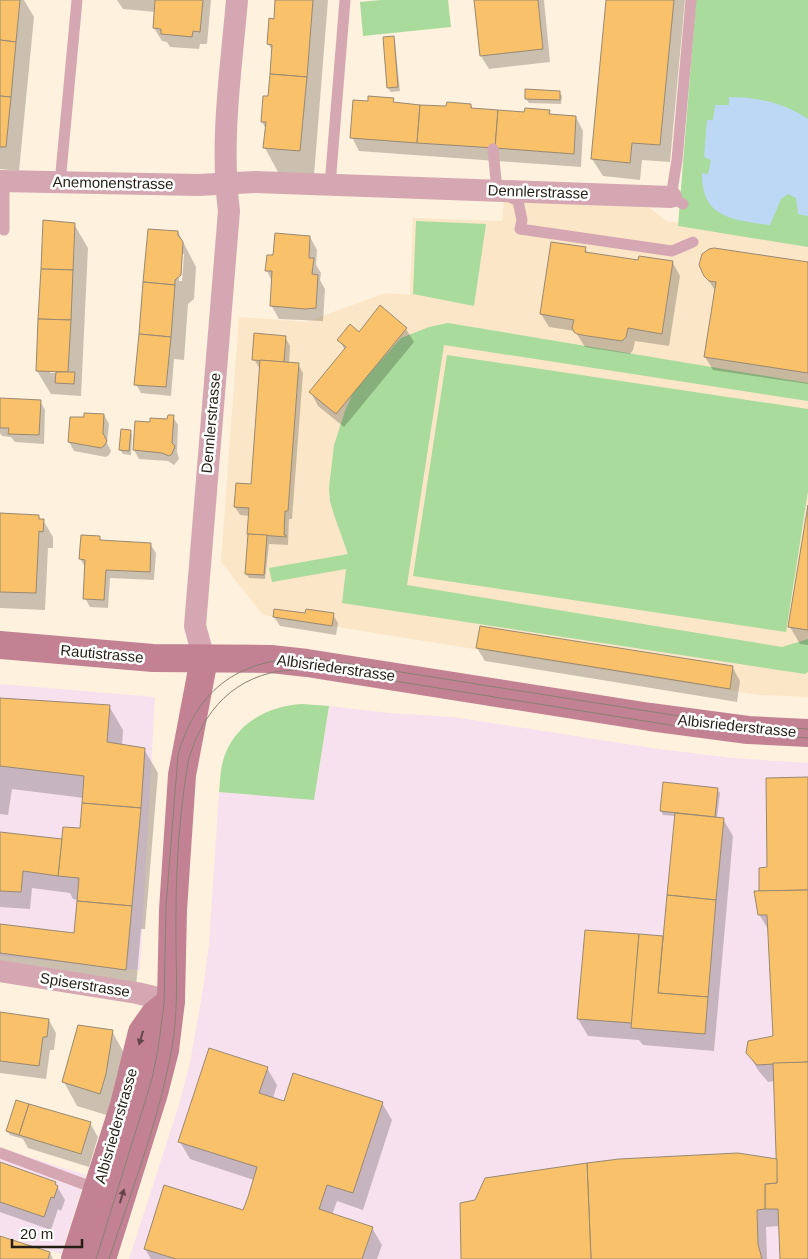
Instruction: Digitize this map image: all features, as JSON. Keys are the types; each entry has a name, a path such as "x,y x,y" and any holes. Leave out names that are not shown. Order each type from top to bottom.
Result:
{"main road":[{"name":"Rautistrasse","path":"0,645 153,658 204,660"},
{"name":"Albisriederstrasse","path":"102,1259 165,1050 171,1001 174,893 182,775 204,660 271,659 307,663 650,717 748,730 808,733"},
{"name":"Albisriederstrasse","path":"75,1259 124,1105 142,1032 154,1015 171,1001"}],"street":[{"name":"Dennlerstrasse","path":"204,660 195,626 229,211 226,185 226,124 237,0"},
{"name":"Anemonenstrasse","path":"2,181 226,185"},
{"name":"Dennlerstrasse","path":"226,185 255,182 677,200"},
{"name":"Spiserstrasse","path":"0,971 171,1001"}],"lane":[{"path":"60,182 77,0"},
{"path":"330,185 345,0"},
{"path":"677,200 677,160 691,0"},
{"path":"493,148 497,191 518,201 522,220 520,229 672,251 693,242"},
{"path":"2,181 4,230"},
{"path":"0,1153 98,1189"}],"shaded area":[{"path":"504,200 645,204 666,221 808,244 808,697 759,695 263,615 221,562 239,317 306,322 385,293 410,295 413,218 502,221"},
{"path":"0,684 155,697 140,970 0,956"},
{"path":"329,706 389,713 453,717 659,749 733,758 808,763 808,1259 129,1259 178,1108 190,1063 209,944 219,792 314,799"},
{"path":"0,1148 86,1175 61,1254 0,1235"}],"green space":[{"path":"381,0 448,0 451,27 363,36 360,2"},
{"path":"696,0 808,0 808,247 678,226"},
{"path":"416,221 486,224 474,306 413,294"},
{"path":"448,323 808,383 808,401 444,345 407,585 782,647 808,639 808,672 805,674 342,603 346,569 272,582 269,568 348,554 334,515 329,488 334,445 345,411 354,391 401,338 429,327"},
{"path":"447,355 808,409 808,491 786,632 413,576"},
{"path":"302,704 329,706 314,800 219,792 221,768 226,752 241,730 263,714 275,709"}],"water":[{"path":"729,97 750,98 770,102 799,113 808,119 808,216 798,214 796,198 788,194 781,199 770,225 744,221 722,214 707,200 703,188 702,173 708,174 711,160 704,157 707,120 713,120 715,105 729,105"}],"building":[{"path":"0,0 20,0 16,42 0,40"},
{"path":"155,0 203,0 200,32 193,31 192,37 161,34 161,29 153,28"},
{"path":"275,0 313,0 307,77 270,74 272,45 267,44 269,18 274,19"},
{"path":"474,0 538,0 543,49 480,56"},
{"path":"606,0 674,0 660,145 632,143 630,163 591,159"},
{"path":"394,36 398,87 387,88 383,37"},
{"path":"0,40 16,42 11,97 0,96"},
{"path":"270,74 307,77 300,151 263,148 266,122 261,122 263,96 268,96"},
{"path":"525,89 560,91 560,100 525,99"},
{"path":"0,96 11,97 6,147 0,147"},
{"path":"368,96 394,98 393,102 420,105 417,143 350,138 353,100 368,101"},
{"path":"447,102 471,104 471,108 498,110 495,148 417,143 420,105 446,106"},
{"path":"525,108 550,110 549,114 576,116 574,154 495,148 498,110 524,112"},
{"path":"43,220 75,223 73,270 41,269"},
{"path":"148,229 178,231 178,235 183,242 181,275 175,280 175,285 143,282"},
{"path":"275,233 310,236 309,258 314,258 312,274 318,275 316,308 270,306 272,271 265,271 267,255 273,255"},
{"path":"551,242 586,247 585,252 638,260 639,256 673,261 662,334 628,328 626,337 622,341 588,336 574,332 572,328 574,320 540,314"},
{"path":"714,248 808,262 808,373 704,357 716,282 709,281 704,276 699,265 702,254"},
{"path":"41,269 73,270 71,320 38,319"},
{"path":"143,282 175,285 171,337 139,334"},
{"path":"380,305 407,328 336,414 309,392 346,347 337,340 350,324 359,332"},
{"path":"38,319 71,320 68,372 36,371"},
{"path":"254,333 286,336 284,362 252,360"},
{"path":"139,334 171,337 166,387 134,385"},
{"path":"260,360 299,363 288,511 285,511 284,535 286,537 247,534 249,508 234,507 236,483 251,484"},
{"path":"56,372 75,372 74,384 55,383"},
{"path":"0,398 41,400 39,435 8,434 9,428 0,428"},
{"path":"84,413 104,414 103,433 107,441 101,448 68,442 70,417 84,417"},
{"path":"168,415 174,415 172,443 175,446 172,454 169,456 162,453 133,450 135,421 150,422 150,418 167,419"},
{"path":"121,429 131,430 129,451 119,450"},
{"path":"808,505 808,630 788,627"},
{"path":"0,513 39,515 39,519 44,519 43,532 39,531 36,593 0,592"},
{"path":"248,534 267,535 264,575 245,574"},
{"path":"81,535 100,536 100,540 151,543 150,572 106,570 104,600 83,599 85,560 79,559"},
{"path":"274,609 305,613 306,609 334,613 332,626 273,617"},
{"path":"480,626 733,666 730,689 476,648"},
{"path":"0,698 110,705 107,742 145,748 141,808 82,803 84,776 0,766"},
{"path":"808,777 808,890 759,891 759,868 767,867 766,778"},
{"path":"663,782 718,788 715,817 660,811"},
{"path":"82,803 141,808 132,906 77,901 79,878 58,876 63,827 80,828"},
{"path":"675,813 724,818 716,900 667,895"},
{"path":"0,832 62,839 58,876 23,871 21,892 0,891"},
{"path":"808,890 808,1062 757,1065 746,1053 748,1041 773,1036 767,915 758,915 754,891"},
{"path":"667,895 716,900 708,997 658,993"},
{"path":"77,901 132,906 126,970 0,953 0,924 74,933"},
{"path":"585,930 639,934 632,1023 577,1019"},
{"path":"639,934 663,936 658,993 708,997 705,1034 631,1028"},
{"path":"0,1012 49,1019 47,1037 43,1037 39,1066 0,1061"},
{"path":"78,1025 113,1030 106,1074 100,1094 62,1082"},
{"path":"209,1048 268,1067 259,1093 284,1101 293,1073 383,1102 353,1193 327,1185 319,1209 373,1227 362,1259 176,1259 144,1249 164,1185 243,1210 248,1197 257,1167 178,1142"},
{"path":"808,1062 808,1259 780,1259 778,1209 765,1209 765,1184 777,1183 773,1063"},
{"path":"16,1100 29,1104 19,1135 6,1131"},
{"path":"29,1104 91,1122 81,1154 19,1135"},
{"path":"738,1153 777,1159 777,1183 765,1184 765,1209 757,1210 758,1244 762,1259 591,1259 587,1163 619,1159"},
{"path":"0,1162 56,1182 55,1184 58,1186 54,1198 51,1197 44,1217 0,1202"},
{"path":"587,1163 591,1259 461,1259 460,1203 475,1200 485,1178"},
{"path":"0,1236 50,1252 48,1259 0,1259"}],"tram line":[{"path":"96,1259 152,1079 158,1049 164,1004 166,906 178,755 186,731 197,711 210,694 226,681 244,670 264,663 287,659 312,658 698,719 757,726 808,729"},
{"path":"109,1259 155,1119 163,1091 174,1034 176,1003 176,894 181,818 188,762 202,727 224,698 237,687 270,673 290,670 317,670 695,729 808,738"}]}
